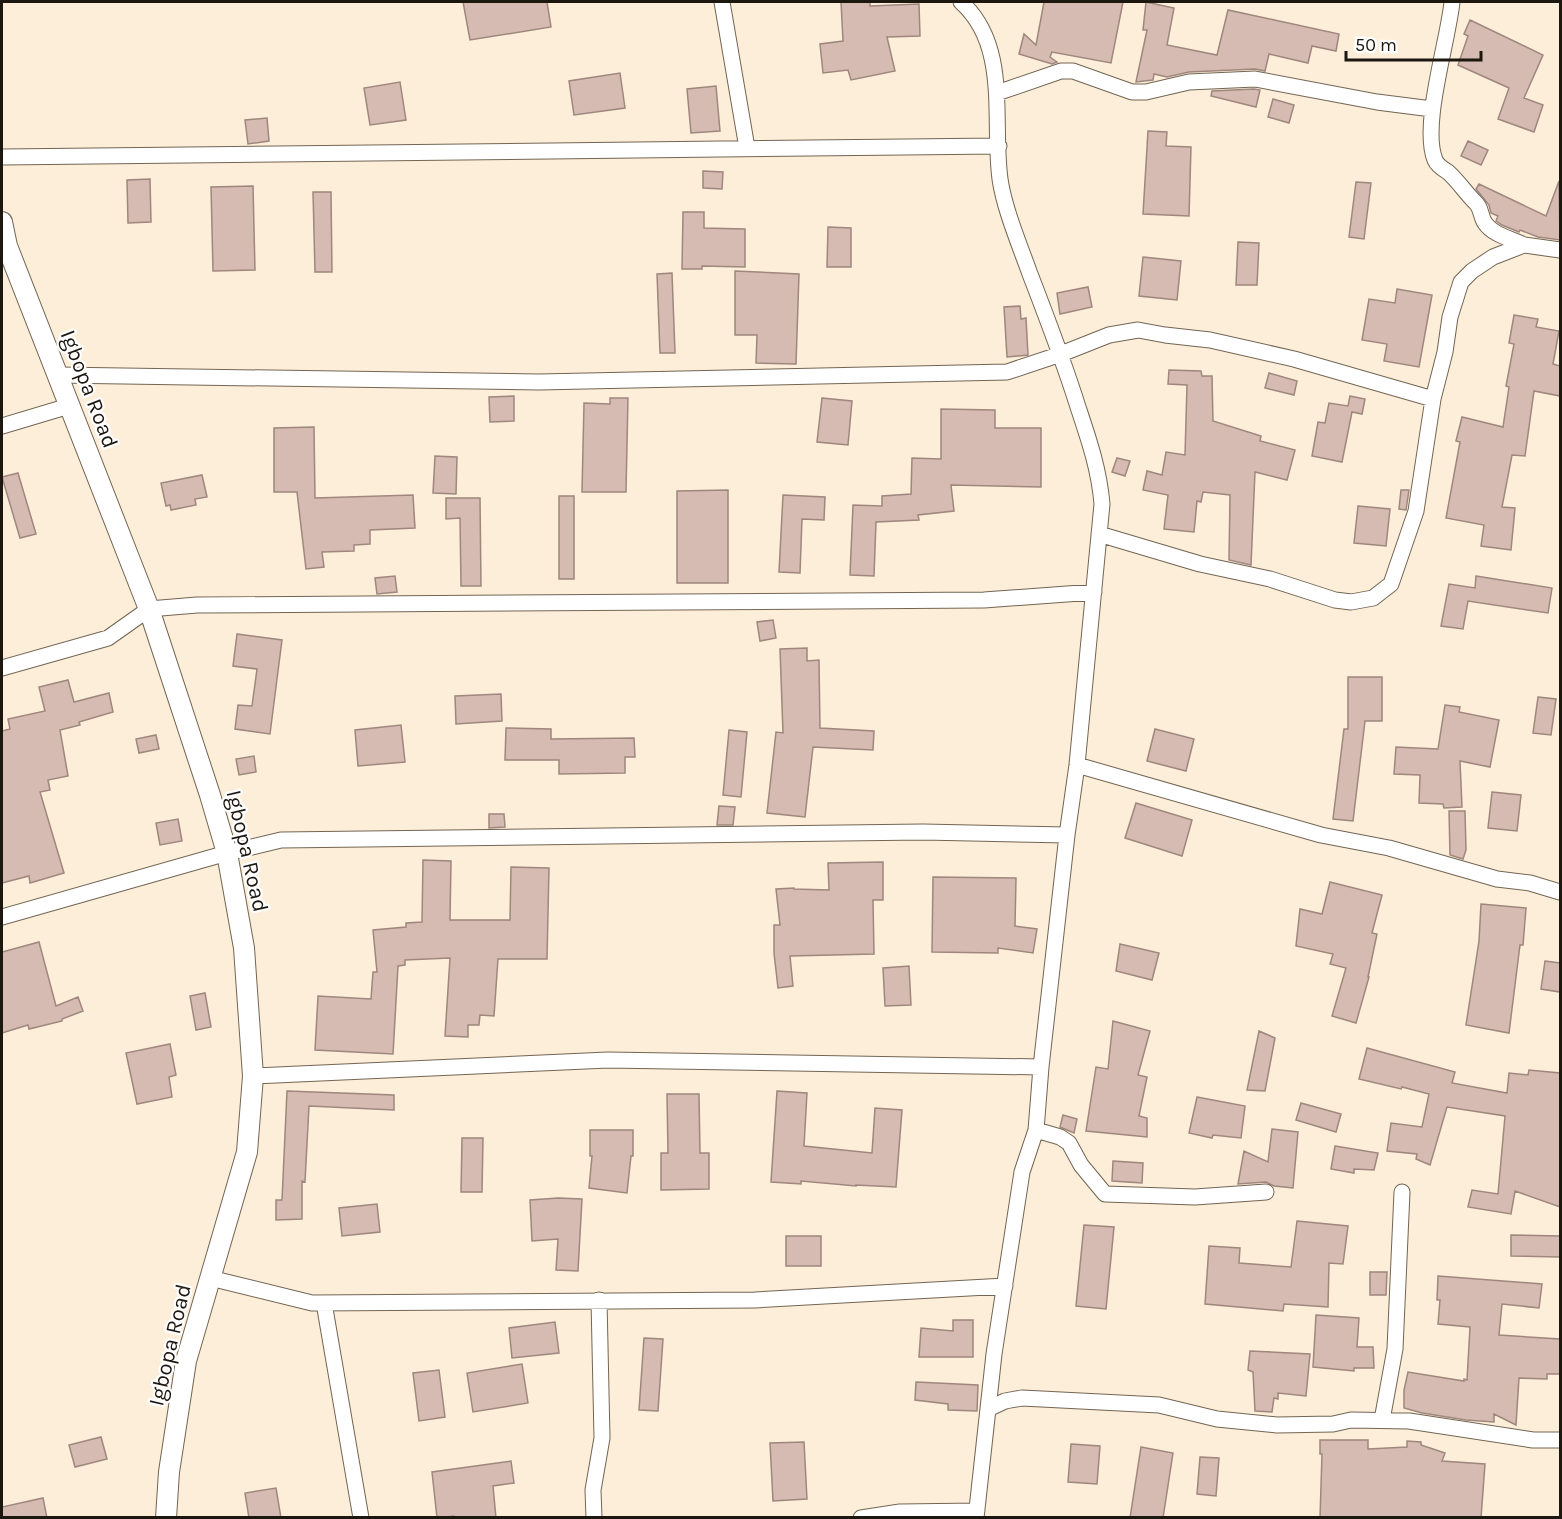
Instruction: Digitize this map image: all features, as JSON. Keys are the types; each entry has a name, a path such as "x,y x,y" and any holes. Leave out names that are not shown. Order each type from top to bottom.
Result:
{"street":[{"path":"722,2 747,148"},
{"path":"861,1518 900,1512 976,1514 988,1409 1022,1172 1036,1130 1067,835 1077,765 1102,504 1098,466 1061,354 1018,241 1000,179 997,93 990,48 983,30 970,9 961,2"},
{"path":"1452,2 1432,109 1431,146 1435,163 1454,177 1462,190 1479,206 1484,222 1493,231 1524,245 1560,250"},
{"path":"997,93 1061,70 1073,71 1132,92 1146,92 1189,82 1256,79 1377,102 1432,109"},
{"path":"2,157 999,146"},
{"name":"Igbopa Road","path":"2,222 7,246 149,609 227,853 244,948 253,1076 251,1117 246,1152 186,1360 169,1472 166,1518"},
{"path":"1099,534 1200,564 1270,579 1335,600 1351,602 1373,598 1391,584 1416,511 1433,399 1445,352 1450,317 1461,282 1472,271 1493,258 1524,245"},
{"path":"57,375 539,382 1006,372 1109,335 1138,330 1221,342 1294,359 1433,399"},
{"path":"2,426 69,406"},
{"path":"2,668 108,638 149,609 209,604 984,600 1094,592"},
{"path":"1077,765 1321,835 1389,848 1497,879 1530,883 1560,892"},
{"path":"2,917 227,853 281,840 923,831 1067,835"},
{"path":"253,1076 608,1060 1041,1067"},
{"path":"1036,1130 1060,1137 1069,1143 1081,1166 1105,1194 1195,1197 1266,1192"},
{"path":"1382,1420 1395,1349 1402,1192"},
{"path":"210,1278 312,1303 755,1300 1005,1286"},
{"path":"594,1518 593,1490 603,1438 599,1300"},
{"path":"324,1303 361,1518"},
{"path":"988,1409 1005,1401 1022,1398 1159,1405 1217,1419 1277,1425 1308,1426 1351,1420 1409,1421 1533,1440 1560,1440"}],"building":[{"path":"463,2 547,2 551,27 470,40"},
{"path":"841,2 870,2 870,6 919,4 920,36 887,37 895,71 851,80 848,70 823,73 820,44 843,41"},
{"path":"1044,2 1123,2 1111,63 1052,52 1050,57 1057,62 1052,64 1019,54 1024,34 1036,45"},
{"path":"1146,2 1174,8 1167,45 1217,55 1228,10 1339,34 1336,51 1312,46 1308,63 1269,54 1265,71 1255,69 1189,72 1167,77 1154,74 1153,80 1136,82 1147,30 1143,30"},
{"path":"1470,20 1543,55 1524,98 1543,105 1534,132 1498,119 1509,88 1458,65 1468,36 1464,34"},
{"path":"620,73 625,108 574,115 569,81"},
{"path":"400,82 406,120 370,125 364,88"},
{"path":"716,86 720,131 691,133 687,89"},
{"path":"1260,90 1256,107 1211,96 1212,91"},
{"path":"1273,99 1294,105 1289,123 1268,117"},
{"path":"267,118 269,141 248,144 245,120"},
{"path":"1148,131 1167,132 1166,146 1191,147 1189,216 1143,214"},
{"path":"1468,141 1488,150 1481,165 1461,156"},
{"path":"703,171 723,172 722,189 703,188"},
{"path":"150,179 151,222 128,223 127,180"},
{"path":"1559,181 1560,240 1538,237 1502,225 1496,221 1498,216 1491,213 1489,205 1476,189 1479,184 1546,216"},
{"path":"1356,182 1371,183 1364,239 1349,237"},
{"path":"253,186 255,270 213,271 211,187"},
{"path":"313,192 331,192 332,272 315,272"},
{"path":"683,212 704,212 704,228 745,229 745,267 702,266 702,269 682,269"},
{"path":"828,227 851,228 851,267 827,267"},
{"path":"1238,242 1259,243 1257,285 1236,285"},
{"path":"1143,257 1181,261 1177,300 1139,296"},
{"path":"735,271 799,274 796,364 756,363 757,335 735,335"},
{"path":"672,273 675,353 660,353 657,274"},
{"path":"1088,287 1092,307 1060,314 1057,293"},
{"path":"1397,289 1432,295 1419,367 1384,361 1387,344 1362,340 1369,299 1395,303"},
{"path":"1020,306 1021,319 1026,318 1028,355 1007,357 1004,307"},
{"path":"1514,315 1538,319 1536,327 1559,331 1553,364 1560,366 1560,396 1534,391 1525,456 1512,455 1502,507 1515,508 1511,550 1481,546 1484,525 1446,518 1460,442 1456,441 1462,417 1503,427 1509,387 1506,386 1514,344 1509,343"},
{"path":"1169,370 1201,371 1202,376 1212,376 1213,421 1261,436 1260,441 1295,450 1287,480 1255,472 1251,565 1229,560 1230,495 1203,492 1201,502 1197,501 1194,532 1164,529 1168,495 1143,490 1147,471 1162,475 1166,452 1185,455 1187,385 1168,384"},
{"path":"1269,373 1297,381 1294,395 1265,388"},
{"path":"514,396 514,421 490,422 489,397"},
{"path":"1350,396 1365,399 1362,414 1352,412 1342,462 1312,456 1318,422 1325,423 1329,403 1348,406"},
{"path":"610,398 628,398 626,492 582,492 584,403 610,404"},
{"path":"822,398 852,401 848,445 817,442"},
{"path":"941,409 995,410 995,428 1041,428 1041,487 951,485 954,511 918,515 919,520 876,522 874,576 850,575 853,505 882,506 882,496 911,494 912,458 941,459"},
{"path":"314,427 315,498 413,495 415,528 370,530 370,544 354,545 354,551 322,552 324,567 306,569 297,492 274,492 274,428"},
{"path":"435,456 457,457 456,494 433,493"},
{"path":"1117,458 1130,461 1125,476 1112,472"},
{"path":"18,473 36,534 20,538 2,477"},
{"path":"202,475 207,497 195,499 196,505 171,510 170,505 166,506 161,483"},
{"path":"728,490 728,583 677,583 677,491"},
{"path":"1401,490 1409,490 1406,510 1399,509"},
{"path":"783,495 825,497 824,520 802,519 800,573 779,572"},
{"path":"559,496 574,496 574,579 559,579"},
{"path":"446,498 480,498 481,586 461,586 460,518 446,519"},
{"path":"1358,506 1390,509 1386,546 1354,543"},
{"path":"395,576 397,592 377,594 375,578"},
{"path":"1476,576 1552,588 1548,613 1468,601 1463,629 1441,626 1449,584 1475,588"},
{"path":"773,620 776,638 760,641 757,622"},
{"path":"237,634 282,640 270,734 235,729 238,705 252,706 257,669 233,666"},
{"path":"807,648 807,661 819,660 820,728 874,731 873,750 813,747 805,817 767,813 776,732 783,733 780,649"},
{"path":"1348,677 1382,677 1382,721 1365,721 1353,821 1333,819 1344,729 1348,729"},
{"path":"68,680 74,702 109,693 113,712 60,730 68,776 48,780 50,790 40,792 64,873 30,883 29,876 2,883 2,731 10,729 8,719 45,711 39,687"},
{"path":"501,694 502,721 456,724 455,696"},
{"path":"1538,697 1556,699 1551,735 1533,733"},
{"path":"1445,705 1460,707 1459,712 1499,720 1490,767 1460,761 1462,807 1444,808 1443,804 1419,803 1420,775 1394,774 1396,747 1438,749"},
{"path":"401,725 405,762 358,766 355,730"},
{"path":"506,728 551,729 551,739 634,738 635,757 625,757 625,773 559,774 559,760 505,760"},
{"path":"1155,729 1194,739 1186,771 1147,761"},
{"path":"729,730 747,732 741,797 723,795"},
{"path":"156,735 159,749 139,753 136,739"},
{"path":"254,756 256,772 239,775 236,759"},
{"path":"1492,792 1521,795 1517,831 1488,828"},
{"path":"1136,803 1192,820 1182,856 1125,838"},
{"path":"719,806 735,807 733,825 717,825"},
{"path":"1449,811 1465,811 1466,850 1463,859 1450,855"},
{"path":"489,814 504,814 505,827 489,828"},
{"path":"178,819 182,841 160,845 156,823"},
{"path":"423,860 451,861 450,920 510,920 511,867 549,868 547,959 498,959 494,1016 480,1015 479,1025 468,1025 468,1037 445,1036 450,958 405,960 405,965 398,966 393,1054 315,1050 318,996 371,999 373,972 377,972 373,930 406,927 406,923 422,922"},
{"path":"883,862 883,900 873,900 874,954 790,956 793,986 778,988 774,953 774,925 780,925 776,889 829,890 828,863"},
{"path":"933,877 1016,878 1015,926 1037,929 1033,953 998,948 998,953 932,952"},
{"path":"1330,882 1382,895 1372,933 1377,934 1369,977 1356,1023 1332,1016 1346,968 1330,964 1333,954 1296,946 1300,909 1322,914"},
{"path":"1481,904 1526,908 1523,945 1520,945 1509,1033 1466,1025 1479,941"},
{"path":"39,942 56,1006 78,997 83,1011 62,1019 62,1021 29,1029 28,1025 2,1033 2,952"},
{"path":"1120,944 1159,953 1152,980 1116,971"},
{"path":"1545,961 1560,963 1560,992 1541,989"},
{"path":"909,966 911,1005 885,1006 883,968"},
{"path":"205,993 211,1027 196,1030 190,996"},
{"path":"1113,1021 1150,1031 1138,1075 1147,1077 1139,1116 1147,1118 1147,1137 1086,1131 1096,1067 1108,1069"},
{"path":"1259,1031 1275,1038 1265,1091 1247,1090"},
{"path":"170,1044 176,1075 169,1077 172,1097 137,1104 126,1053"},
{"path":"1367,1048 1455,1072 1452,1083 1507,1093 1509,1073 1528,1075 1529,1070 1560,1073 1560,1207 1515,1191 1511,1214 1468,1207 1472,1190 1498,1194 1505,1116 1447,1107 1430,1165 1416,1159 1417,1154 1387,1151 1391,1123 1422,1127 1429,1094 1359,1079"},
{"path":"287,1091 394,1095 394,1110 309,1106 305,1182 302,1181 302,1219 276,1220 276,1200 282,1200"},
{"path":"777,1091 807,1093 804,1146 872,1153 875,1108 902,1110 896,1187 801,1181 801,1184 771,1182"},
{"path":"667,1094 699,1094 700,1153 709,1153 709,1189 661,1190 661,1153 668,1153"},
{"path":"1197,1097 1245,1106 1241,1138 1213,1135 1212,1138 1189,1133"},
{"path":"1301,1103 1341,1114 1336,1132 1296,1120"},
{"path":"1063,1115 1077,1119 1074,1133 1060,1127"},
{"path":"1272,1129 1298,1132 1293,1188 1274,1186 1266,1182 1238,1184 1244,1151 1268,1162"},
{"path":"590,1130 633,1130 633,1156 631,1156 627,1193 589,1188 592,1156 590,1156"},
{"path":"462,1138 483,1138 482,1192 461,1192"},
{"path":"1335,1146 1378,1153 1374,1170 1354,1169 1354,1173 1331,1169"},
{"path":"1113,1161 1143,1163 1142,1183 1112,1181"},
{"path":"582,1199 578,1271 556,1270 558,1239 532,1241 530,1200"},
{"path":"377,1204 380,1232 342,1236 339,1208"},
{"path":"1297,1221 1348,1226 1343,1264 1329,1263 1328,1307 1284,1304 1283,1311 1205,1304 1209,1246 1240,1248 1239,1263 1291,1267"},
{"path":"1084,1225 1114,1227 1106,1309 1076,1306"},
{"path":"1511,1235 1560,1236 1560,1257 1511,1256"},
{"path":"786,1236 821,1236 821,1266 786,1266"},
{"path":"1370,1272 1387,1272 1386,1295 1370,1295"},
{"path":"1438,1276 1542,1284 1539,1308 1502,1304 1499,1335 1560,1339 1560,1374 1547,1374 1547,1379 1519,1378 1516,1425 1494,1414 1494,1422 1466,1420 1404,1408 1404,1390 1408,1372 1467,1380 1470,1327 1438,1324 1440,1300 1437,1300"},
{"path":"1316,1315 1359,1318 1357,1347 1373,1347 1374,1368 1354,1368 1354,1371 1313,1367"},
{"path":"953,1320 973,1320 973,1357 919,1357 921,1328 953,1331"},
{"path":"555,1322 559,1353 512,1358 509,1328"},
{"path":"644,1338 663,1339 658,1411 639,1410"},
{"path":"1250,1351 1310,1354 1306,1396 1278,1393 1278,1399 1274,1398 1272,1412 1255,1411 1253,1372 1248,1370"},
{"path":"522,1364 528,1403 473,1412 467,1373"},
{"path":"439,1370 445,1417 419,1421 413,1373"},
{"path":"916,1382 978,1385 977,1411 948,1410 948,1404 915,1400"},
{"path":"101,1437 107,1459 75,1467 69,1445"},
{"path":"1320,1440 1368,1440 1368,1449 1407,1447 1407,1441 1421,1442 1421,1445 1445,1453 1442,1461 1485,1464 1481,1518 1320,1518 1322,1454 1320,1454"},
{"path":"804,1442 807,1499 773,1501 770,1443"},
{"path":"1071,1444 1100,1446 1097,1484 1068,1482"},
{"path":"1141,1447 1173,1453 1163,1518 1130,1518"},
{"path":"1200,1457 1219,1458 1216,1496 1197,1494"},
{"path":"511,1461 514,1483 493,1486 496,1518 455,1518 454,1516 437,1518 432,1472"},
{"path":"276,1488 281,1518 249,1518 245,1493"},
{"path":"43,1498 47,1518 2,1518 2,1507"}]}
